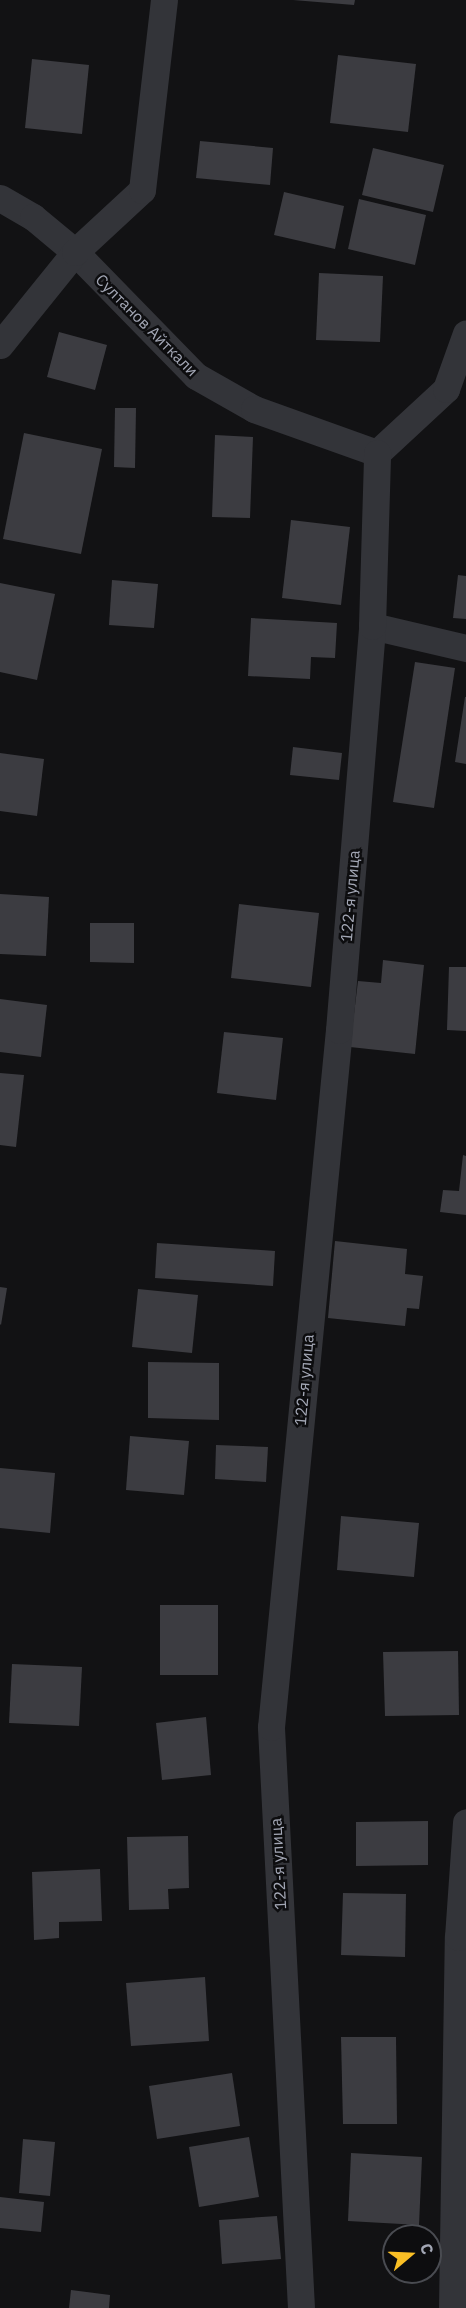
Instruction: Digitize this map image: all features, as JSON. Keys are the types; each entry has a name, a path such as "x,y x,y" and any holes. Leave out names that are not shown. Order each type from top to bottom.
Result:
{"street":[{"path":"0,345 75,252 142,190 164,0"},
{"name":"Султанов Айткали","path":"0,198 33,218 75,252 196,376 254,409 376,453"},
{"path":"376,453 446,389 466,333"},
{"name":"122-я улица","path":"301,2308 271,1727 339,1030 372,626 376,453"},
{"path":"372,626 466,648"},
{"path":"452,2308 458,1936 466,1822"}],"building":[{"path":"293,0 355,0 354,5"},
{"path":"338,55 416,64 408,132 330,123"},
{"path":"32,59 89,65 82,134 25,128"},
{"path":"200,141 273,148 270,185 196,178"},
{"path":"373,148 444,165 433,212 362,195"},
{"path":"284,192 344,206 335,249 274,235"},
{"path":"359,199 426,215 415,265 348,249"},
{"path":"319,273 383,276 380,342 316,340"},
{"path":"59,332 107,345 95,390 47,377"},
{"path":"115,408 136,408 135,468 114,467"},
{"path":"24,433 102,449 81,554 3,539"},
{"path":"215,435 253,437 250,518 212,517"},
{"path":"291,520 350,527 341,605 282,598"},
{"path":"458,575 466,576 466,619 453,618"},
{"path":"112,580 158,584 154,628 109,625"},
{"path":"0,583 55,594 37,680 0,672"},
{"path":"251,618 337,623 335,658 311,657 310,679 248,676"},
{"path":"415,662 455,668 434,808 393,802"},
{"path":"466,697 466,764 455,762"},
{"path":"293,747 342,753 339,780 290,775"},
{"path":"0,753 44,759 37,816 0,811"},
{"path":"0,894 49,897 46,956 0,954"},
{"path":"239,904 319,913 311,987 231,978"},
{"path":"90,923 134,923 134,963 90,962"},
{"path":"383,960 424,965 415,1054 350,1047 358,981 381,983"},
{"path":"449,967 466,967 466,1031 447,1030"},
{"path":"0,999 47,1005 41,1057 0,1052"},
{"path":"224,1032 283,1038 276,1100 217,1093"},
{"path":"0,1073 24,1075 16,1147 0,1145"},
{"path":"463,1155 466,1156 466,1215 440,1212 443,1190 459,1191"},
{"path":"335,1241 407,1249 405,1274 423,1276 419,1309 407,1308 405,1326 328,1318"},
{"path":"157,1243 275,1251 273,1286 155,1278"},
{"path":"0,1287 7,1288 1,1325 0,1324"},
{"path":"138,1289 198,1295 192,1353 132,1347"},
{"path":"148,1362 219,1363 219,1420 148,1418"},
{"path":"130,1436 189,1441 184,1495 126,1490"},
{"path":"216,1445 268,1447 266,1482 215,1479"},
{"path":"0,1468 55,1473 50,1533 0,1528"},
{"path":"341,1516 419,1523 414,1577 337,1570"},
{"path":"160,1605 218,1605 218,1675 160,1675"},
{"path":"458,1651 459,1715 385,1716 383,1652"},
{"path":"12,1664 82,1667 79,1726 9,1723"},
{"path":"206,1717 211,1775 162,1780 156,1723"},
{"path":"428,1821 428,1865 356,1866 356,1822"},
{"path":"188,1836 189,1888 168,1889 169,1909 129,1910 127,1837"},
{"path":"100,1869 102,1921 59,1922 59,1938 34,1940 32,1872"},
{"path":"343,1893 406,1894 405,1957 341,1955"},
{"path":"205,1977 209,2041 131,2046 126,1983"},
{"path":"341,2037 396,2037 397,2124 343,2124"},
{"path":"232,2073 240,2126 157,2139 149,2086"},
{"path":"249,2137 259,2197 199,2207 189,2147"},
{"path":"23,2139 55,2142 50,2196 19,2193"},
{"path":"351,2153 422,2157 419,2224 348,2221"},
{"path":"0,2197 44,2202 41,2232 0,2228"},
{"path":"277,2216 281,2259 222,2264 219,2220"},
{"path":"71,2290 110,2295 109,2308 69,2308"}]}
